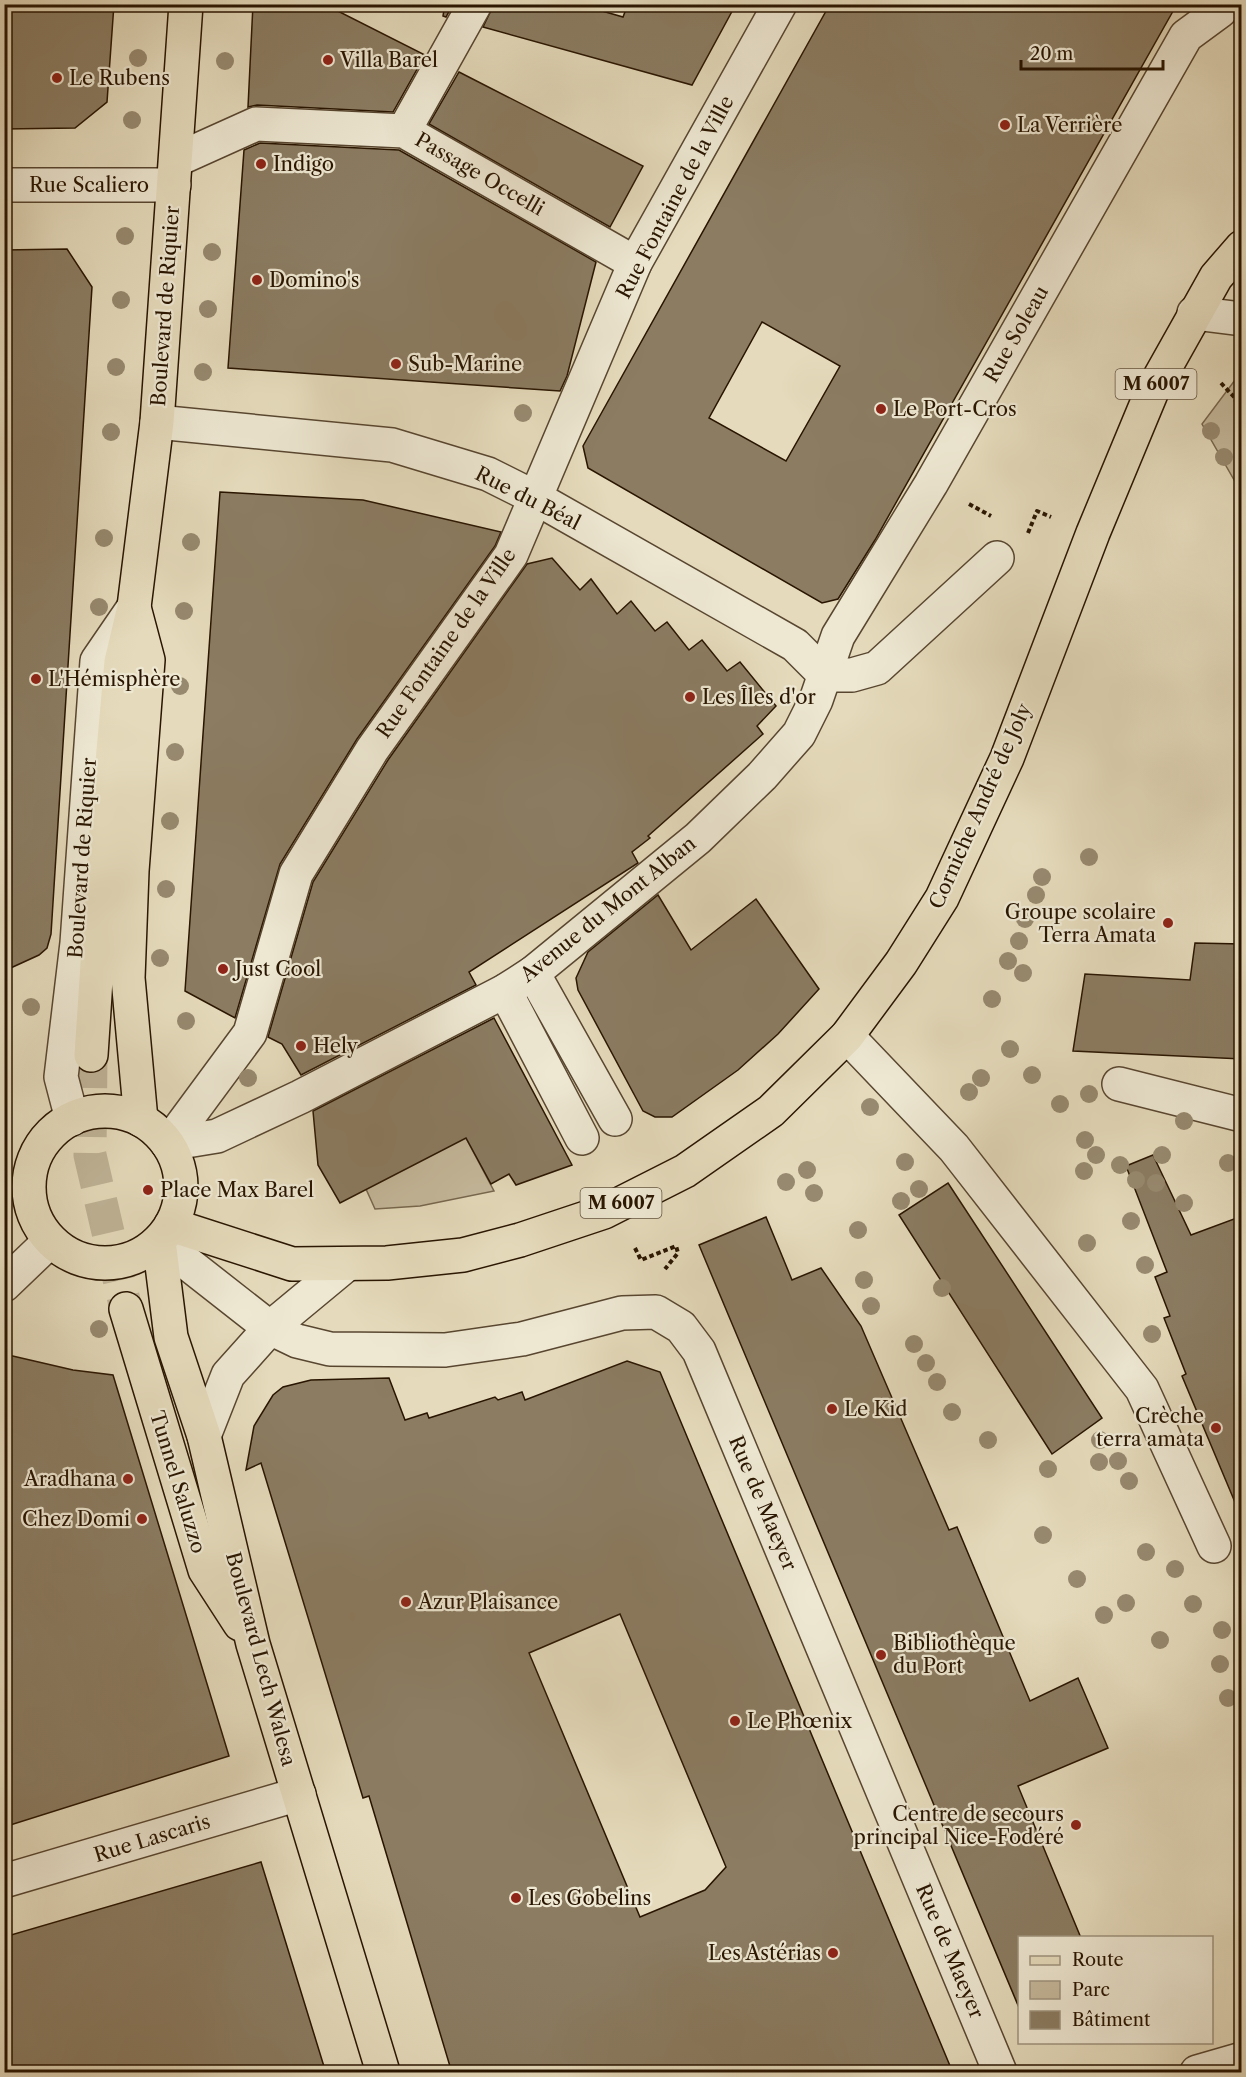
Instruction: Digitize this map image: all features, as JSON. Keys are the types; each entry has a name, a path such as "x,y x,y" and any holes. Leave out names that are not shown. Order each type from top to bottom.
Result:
{"main road":[{"name":"Boulevard de Riquier","path":"91,1055 106,829 121,662 134,607 157,422 186,4"},
{"name":"Corniche André de Joly","path":"165,1233 292,1264 346,1265 463,1255 520,1240 604,1212 685,1171 771,1111 847,1036 901,963 942,898 1006,758 1093,533 1152,392 1216,277 1242,247"},
{"name":"Boulevard de Riquier","path":"134,607 148,660 132,871 128,978 141,1120"},
{"path":"95,1112 120,1113 141,1120 168,1144 181,1173 181,1198 165,1233 137,1257 111,1264 78,1259 51,1241 37,1222 30,1199 17,1173 38,1153 47,1140 72,1119 95,1112"},
{"name":"Boulevard Lech Walesa","path":"165,1233 171,1337 204,1436 253,1644 383,2073"},
{"name":"Tunnel Saluzzo","path":"126,1309 205,1570 253,1644"}],"street":[{"path":"404,130 475,4"},
{"name":"Rue Fontaine de la Ville","path":"168,1144 250,1033 296,874 378,741 511,555 635,262 780,4"},
{"name":"Rue Soleau","path":"825,675 838,636 931,484 1186,36 1222,8"},
{"name":"Passage Occelli","path":"175,172 256,124 404,130 635,262"},
{"name":"Rue Scaliero","path":"4,185 175,172"},
{"path":"1194,313 1242,319"},
{"name":"Rue du Béal","path":"157,422 392,445 488,474 536,498 795,645 825,675"},
{"path":"825,675 852,675 877,668 997,558"},
{"name":"Boulevard de Riquier","path":"72,1119 61,1077 77,943 97,661 134,607"},
{"name":"Avenue du Mont Alban","path":"168,1144 217,1136 300,1097 505,991 533,973 698,838 762,776 799,734 825,675"},
{"path":"533,973 615,1119"},
{"path":"505,991 582,1138"},
{"path":"847,1036 954,1148 1142,1389 1214,1546"},
{"path":"1119,1084 1242,1115"},
{"name":"Rue de Maeyer","path":"165,1233 270,1328 297,1341 330,1348 445,1350 522,1339 622,1313 656,1312 681,1328 699,1351 1000,2073"},
{"path":"4,1285 51,1241"},
{"path":"204,1436 228,1375 270,1328 346,1265"},
{"name":"Rue Lascaris","path":"4,1881 299,1794"},
{"path":"1197,2073 1242,2059"}],"path":[{"path":"1221,383 1235,398 1242,425"},
{"path":"931,484 997,520"},
{"path":"1037,511 1051,517"},
{"path":"635,1248 640,1260 675,1246 678,1253 665,1269"}],"green space":[{"path":"1241,372 1241,492 1202,424"},
{"path":"460,1127 494,1191 420,1206 375,1209 366,1189"}],"building":[{"name":"Le Rubens","path":"4,4 114,4 107,102 75,128 4,129"},
{"name":"Villa Barel","path":"253,4 324,4 425,55 393,112 257,105 248,107"},
{"path":"445,4 453,4 446,17 443,16"},
{"path":"494,4 578,4 623,17 628,4 736,4 692,85 483,27"},
{"path":"830,4 1177,4 875,540 838,599 822,603 588,468 583,446","holes":["762,322 840,366 786,461 709,418"]},
{"path":"459,72 643,166 610,227 429,124"},
{"path":"260,143 399,150 596,262 567,376 560,391 228,368 244,150"},
{"path":"67,249 92,287 51,934 47,948 39,955 4,971 4,250"},
{"path":"220,492 363,500 501,532 495,546 357,739 280,864 235,1018 185,991"},
{"path":"552,558 580,590 591,579 617,614 631,601 655,631 667,622 689,650 702,640 727,671 740,662 776,706 757,726 763,734 632,852 638,863 469,972 476,985 301,1075 282,1044 268,1037 313,882 388,760 527,564"},
{"path":"658,895 691,950 756,899 819,989 778,1034 738,1070 672,1117 655,1117 643,1111 578,990 576,978 588,952"},
{"path":"1195,943 1242,944 1242,1059 1073,1051 1085,974 1190,980"},
{"path":"494,1018 572,1165 516,1185 509,1174 491,1184 466,1138 340,1203 318,1165 313,1111"},
{"path":"1153,1155 1191,1235 1242,1216 1242,1519 1182,1376 1186,1374 1164,1318 1170,1316 1155,1277 1167,1272 1126,1166"},
{"path":"948,1183 1102,1418 1052,1454 899,1215"},
{"path":"766,1217 792,1280 821,1268 861,1326 949,1530 957,1527 1030,1701 1078,1678 1108,1748 1018,1786 1080,1936 1018,1936 1018,2005 699,1245"},
{"path":"4,1354 73,1370 113,1375 229,1756 4,1827"},
{"path":"627,1361 660,1372 953,2073 452,2073 369,1796 363,1798 261,1463 246,1470 254,1426 273,1395 283,1387 311,1380 389,1378 405,1420 427,1413 429,1418 495,1397 498,1400 522,1392 525,1400","holes":["620,1614 726,1867 705,1890 640,1917 529,1653"]},
{"path":"261,1862 326,2073 4,2073 4,1937"}],"tunnel":[{"path":"91,1055 90,1155 126,1309"}],"place":[{"name":"Villa Barel","path":"328,60"},
{"name":"Le Rubens","path":"57,78"},
{"name":"La Verrière","path":"1005,125"},
{"name":"Indigo","path":"261,164"},
{"name":"Domino's","path":"257,280"},
{"name":"Sub-Marine","path":"396,364"},
{"name":"Le Port-Cros","path":"881,409"},
{"name":"L'Hémisphère","path":"36,679"},
{"name":"Les Îles d'or","path":"690,697"},
{"name":"Groupe scolaire Terra Amata","path":"1168,923"},
{"name":"Just Cool","path":"223,969"},
{"name":"Hely","path":"301,1046"},
{"name":"Place Max Barel","path":"148,1190"},
{"name":"Le Kid","path":"832,1409"},
{"name":"Crèche terra amata","path":"1216,1428"},
{"name":"Aradhana","path":"128,1479"},
{"name":"Chez Domi","path":"142,1519"},
{"name":"Azur Plaisance","path":"406,1602"},
{"name":"Bibliothèque du Port","path":"881,1655"},
{"name":"Le Phœnix","path":"735,1721"},
{"name":"Centre de secours principal Nice-Fodéré","path":"1076,1825"},
{"name":"Les Gobelins","path":"516,1898"},
{"name":"Les Astérias","path":"833,1953"}]}
